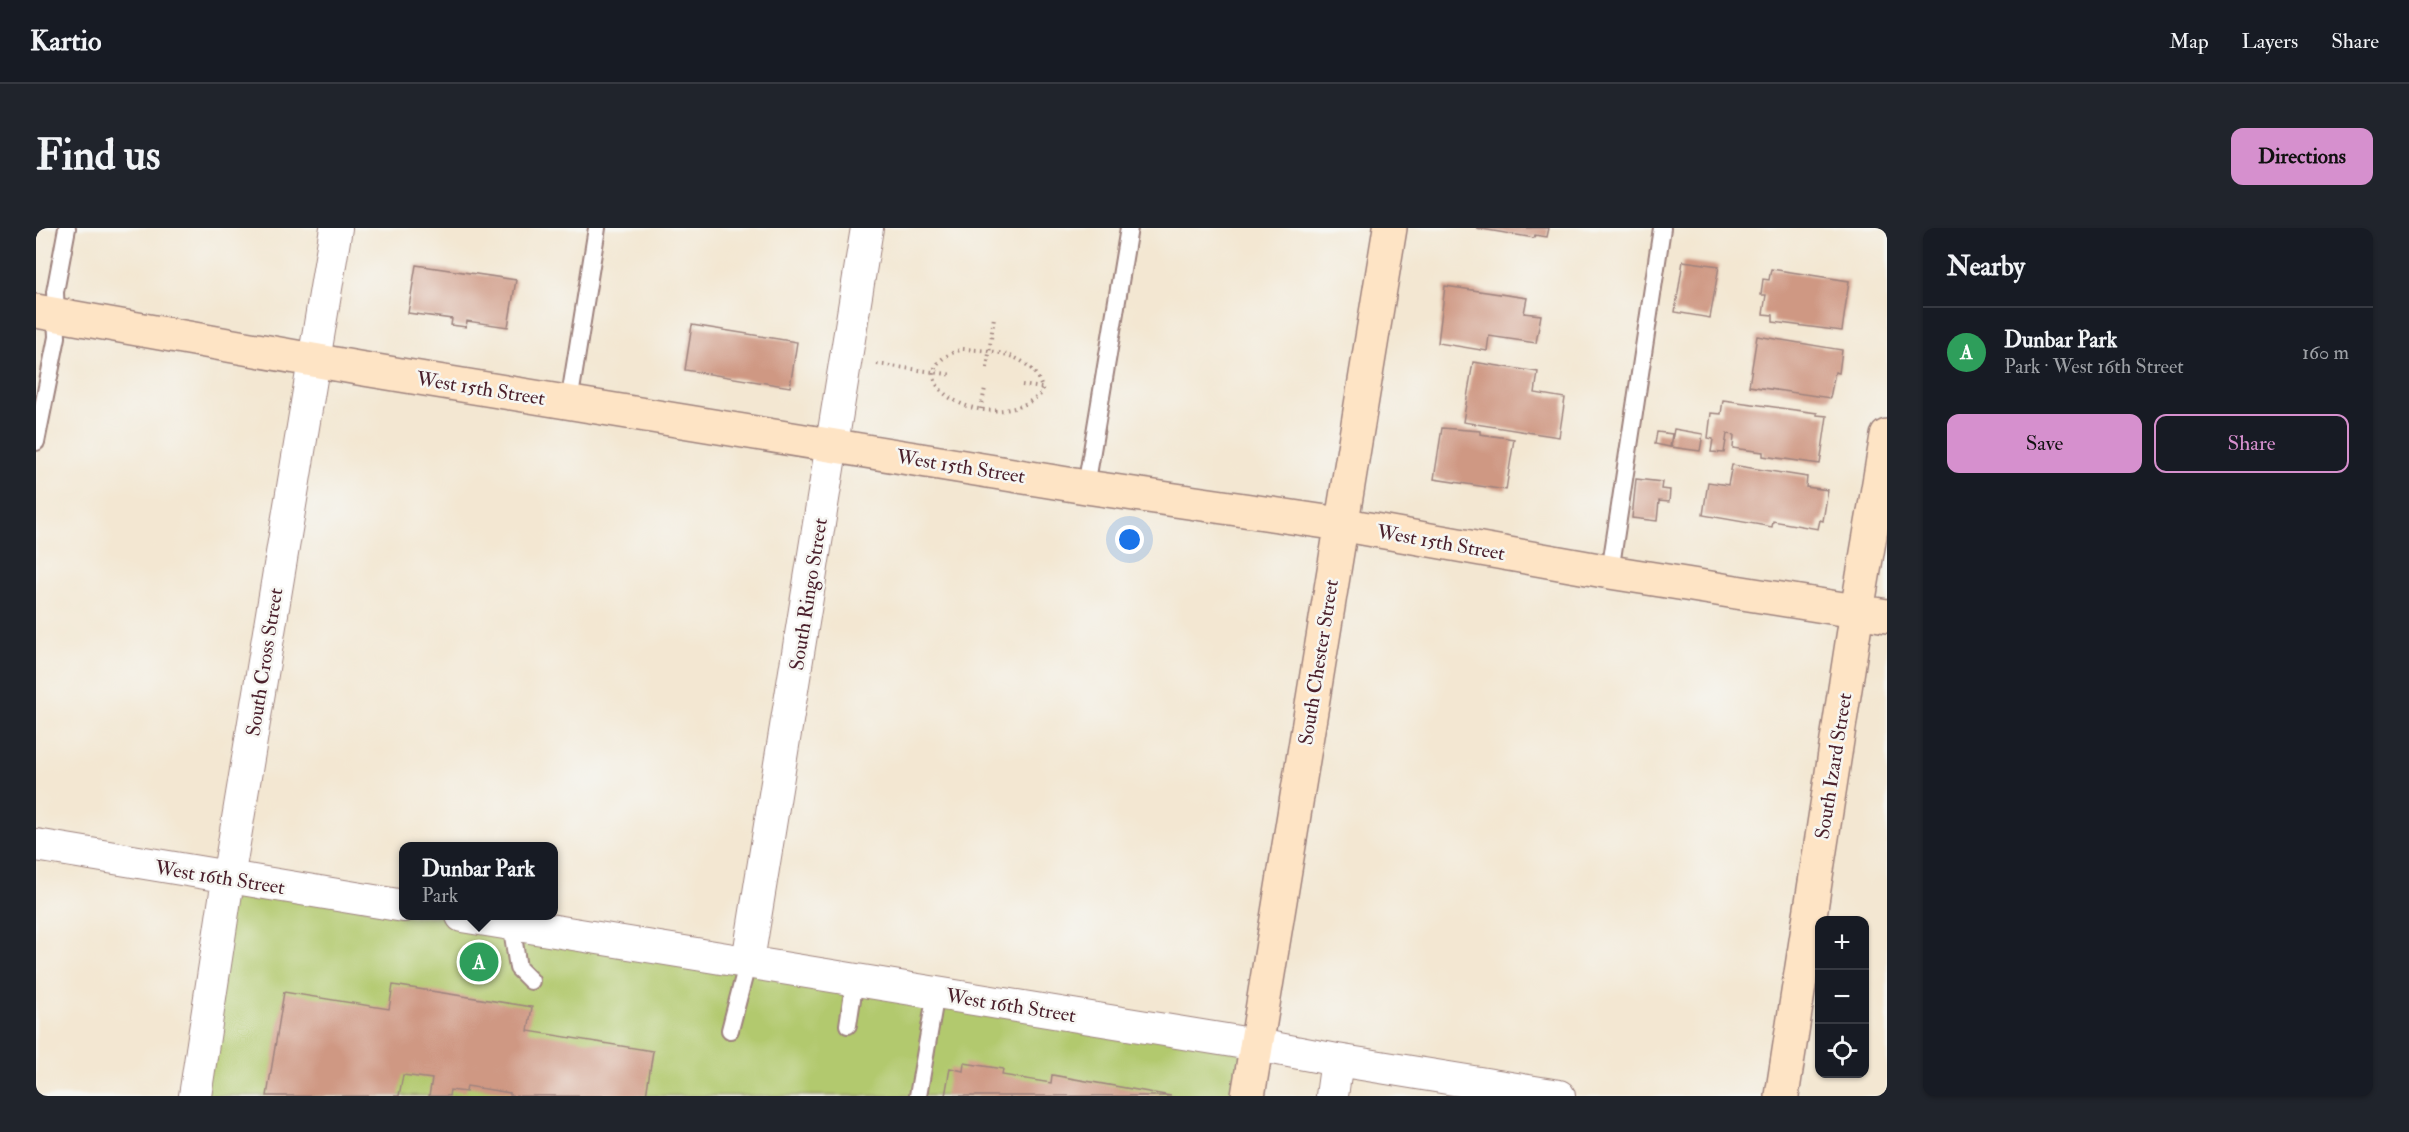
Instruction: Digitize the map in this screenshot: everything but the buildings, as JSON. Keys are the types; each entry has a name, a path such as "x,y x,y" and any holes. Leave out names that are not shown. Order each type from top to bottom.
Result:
{"street":[{"name":"South Cross Street","path":"195,1096 228,879 336,228"},
{"name":"South Ringo Street","path":"748,961 867,228"},
{"name":"South Chester Street","path":"1248,1096 1390,228"},
{"name":"West 15th Street","path":"46,313 314,361 1086,487 1341,524 1610,572 1872,614"},
{"name":"South Izard Street","path":"1782,1096 1872,614 1887,436"},
{"name":"West 16th Street","path":"36,845 228,879 399,905"},
{"name":"West 16th Street","path":"493,920 1559,1096"},
{"path":"1332,1096 1336,1060"}],"lane":[{"path":"36,442 57,337 46,313 55,292 67,228"},
{"path":"569,403 597,228"},
{"path":"1086,487 1129,228"},
{"path":"1610,572 1662,228"},
{"path":"511,923 518,968 531,981"},
{"path":"730,1030 748,961"},
{"path":"848,1025 855,979"},
{"path":"918,1096 936,993"}],"path":[{"path":"987,368 994,317"},
{"path":"963,349 989,352 1014,357 1024,362 1038,376 1043,392 1035,399 1015,408 971,408 949,399 938,388 935,372 938,362 947,353 963,349"},
{"path":"876,364 954,375"},
{"path":"1022,385 1042,388"},
{"path":"981,409 984,388"}],"green space":[{"path":"228,879 399,915 399,920 481,920 1257,1045 1249,1096 194,1096"}],"place":[{"name":"Dunbar Park","path":"479,962"}]}
